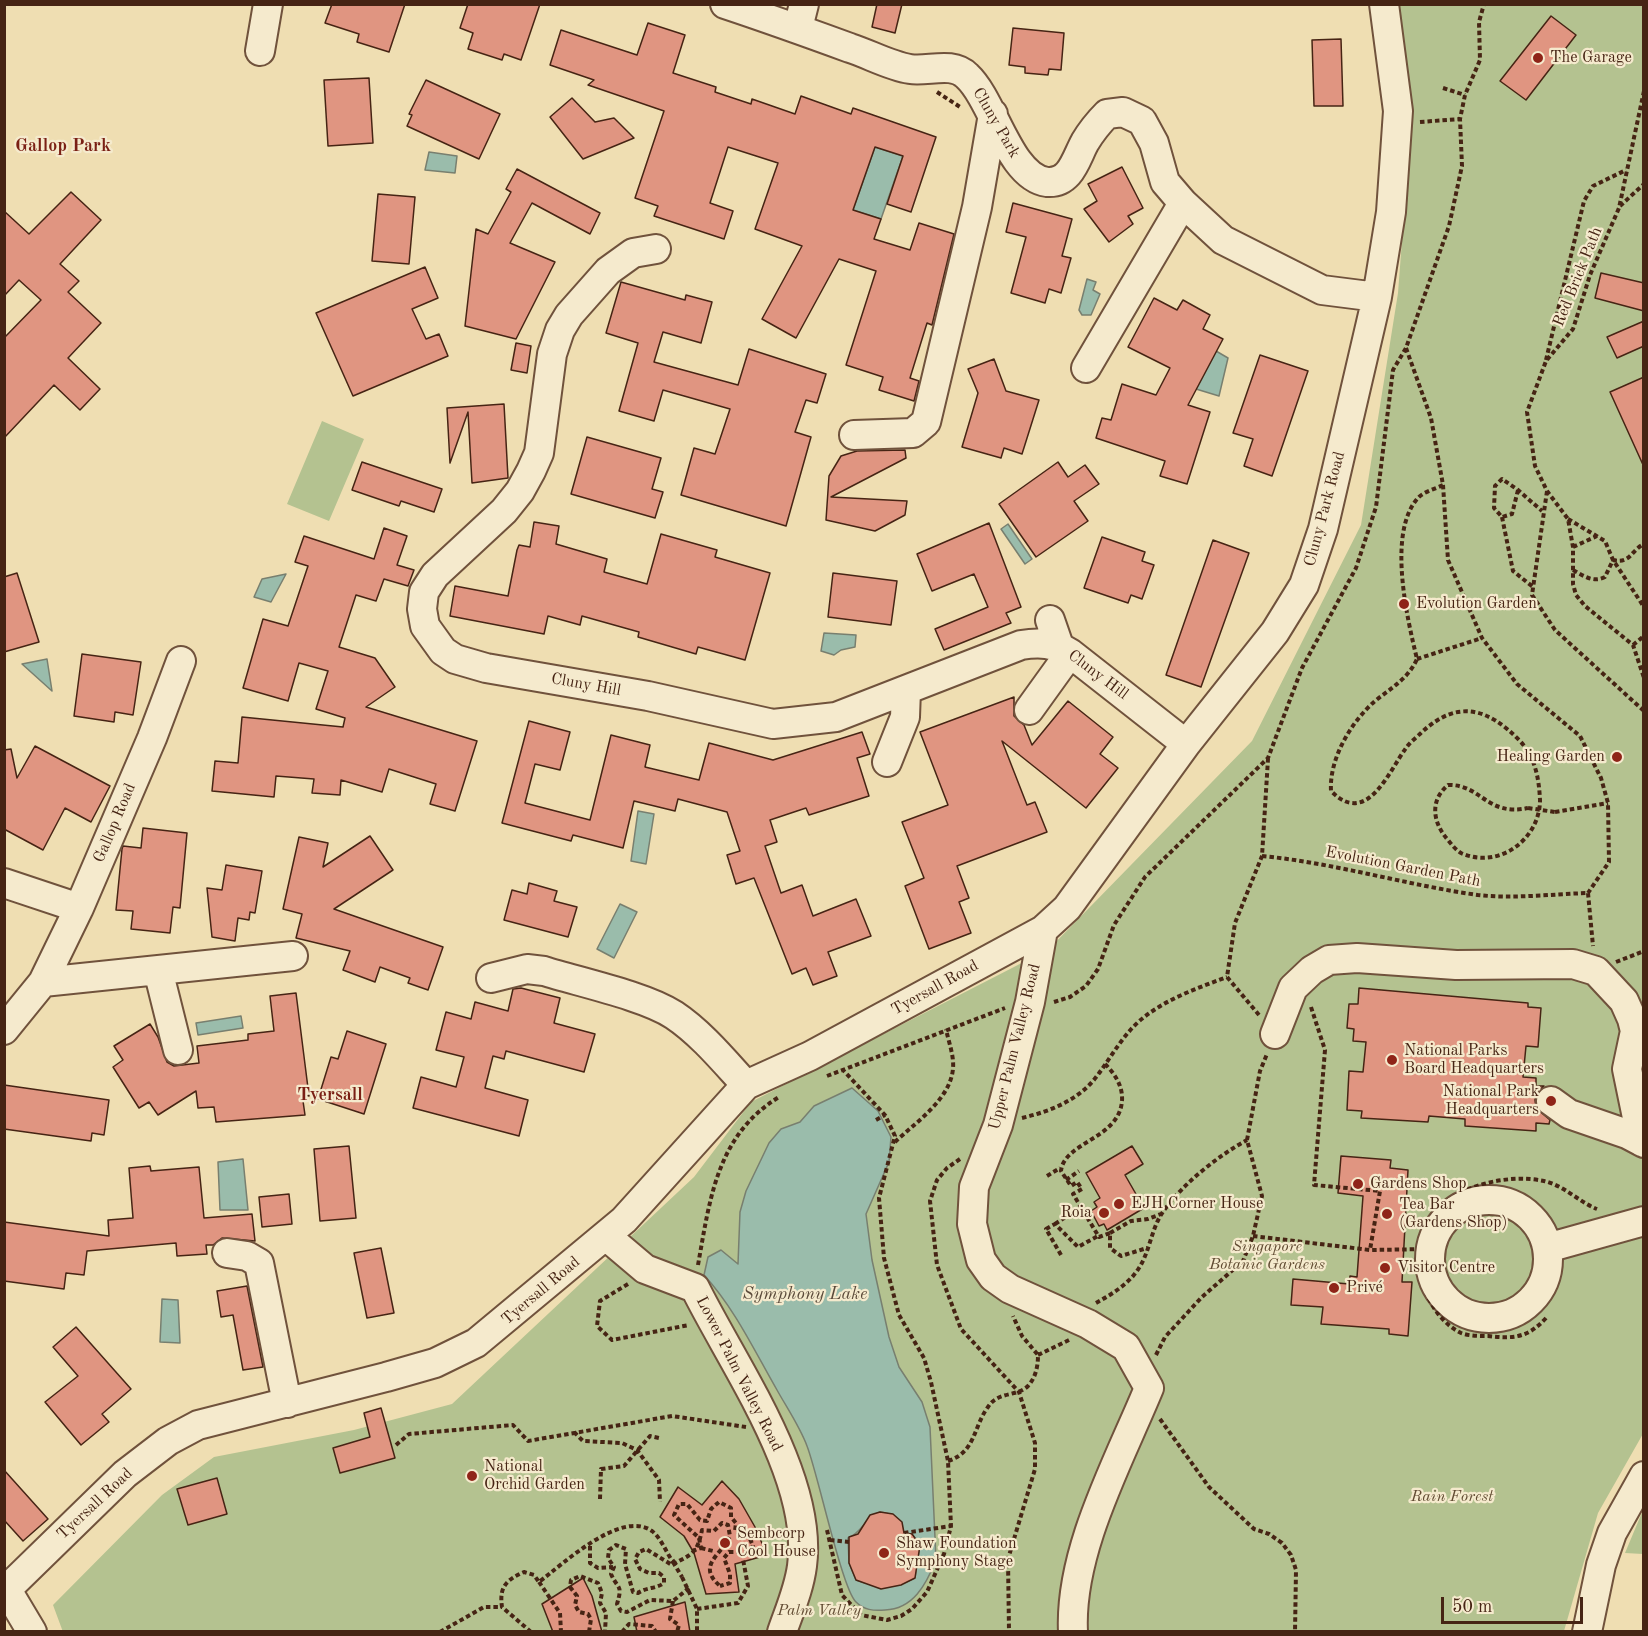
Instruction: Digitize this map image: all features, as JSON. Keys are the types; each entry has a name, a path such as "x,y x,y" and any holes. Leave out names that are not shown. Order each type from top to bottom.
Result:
{"street":[{"path":"260,51 268,4"},
{"name":"Cluny Park","path":"725,4 801,16 910,69 953,69 966,74 982,93 1015,158 1027,172 1048,182 1060,180 1072,169 1085,142 1107,114 1123,112 1131,115 1142,121 1154,143 1165,182 1183,203 1223,240 1322,290 1377,297"},
{"name":"Cluny Park Road","path":"1043,930 1067,908 1186,744 1275,632 1304,585 1323,529 1377,297 1391,212 1398,111 1384,4"},
{"path":"854,435 913,433 926,422 977,207 993,114"},
{"path":"1086,368 1183,203"},
{"name":"Cluny Hill","path":"656,249 633,253 608,271 569,315 560,330 552,354 539,453 531,471 520,491 504,511 429,583 422,609 425,626 443,651 455,659 486,668 648,696 773,724 802,723 836,717 1021,645 1060,640 1186,744"},
{"path":"1029,710 1060,640"},
{"name":"Gallop Road","path":"4,1030 43,982 79,908 152,738 181,661"},
{"path":"887,762 905,717 906,690"},
{"path":"4,883 79,908"},
{"name":"Upper Palm Valley Road","path":"1043,930 1030,1002 998,1125 974,1187 972,1224 981,1260 993,1277 1010,1289 1080,1320 1126,1347 1149,1388"},
{"name":"Tyersall Road","path":"5,1589 125,1474 168,1441 198,1425 435,1362 476,1343 624,1220 746,1085 810,1056 1043,930"},
{"path":"43,982 293,956"},
{"path":"1275,1034 1293,988 1312,970 1329,960 1357,958 1456,965 1573,964 1596,971 1624,1001 1632,1019 1635,1031 1627,1069 1643,1142"},
{"path":"491,978 527,969 544,971 651,1004 688,1024 746,1085"},
{"path":"158,970 178,1050"},
{"path":"1551,1101 1569,1114 1643,1142"},
{"path":"1491,1200 1507,1203 1526,1213 1540,1229 1547,1248 1547,1275 1534,1298 1512,1314 1487,1319 1463,1313 1446,1301 1435,1285 1425,1248 1446,1218 1459,1208 1474,1202 1491,1200"},
{"path":"1547,1248 1644,1221"},
{"name":"Lower Palm Valley Road","path":"606,1236 645,1269 694,1288 765,1417 786,1465 800,1510 803,1564 796,1597 782,1632"},
{"path":"227,1253 247,1256 259,1263 287,1403"},
{"path":"1072,1632 1071,1606 1090,1531 1149,1388"},
{"path":"1587,1632 1601,1565 1612,1533 1644,1476"},
{"path":"5,1589 32,1632"}],"path":[{"path":"1443,88 1465,95"},
{"name":"Red Brick Path","path":"1633,645 1585,606 1576,595 1573,547 1568,519 1547,491 1535,466 1527,412 1546,361 1573,329 1590,275 1619,208 1644,91"},
{"path":"1411,122 1460,119"},
{"path":"1546,361 1584,201 1593,186 1626,170"},
{"path":"1619,208 1630,194 1644,184"},
{"path":"1406,348 1431,418 1443,485 1448,560 1482,638 1517,684 1580,736 1601,778 1608,803 1609,862 1588,893 1596,971"},
{"path":"1533,587 1513,571 1502,517 1494,508 1495,486 1502,479 1542,512"},
{"path":"1417,659 1405,612 1402,536 1411,509 1419,496 1443,485"},
{"path":"1502,517 1512,514 1518,490"},
{"path":"1547,491 1542,512 1532,595 1555,630 1644,711"},
{"path":"1568,519 1597,536 1610,547 1613,560 1644,608"},
{"path":"1573,547 1597,536"},
{"path":"1613,560 1621,562 1629,559 1637,548 1644,544"},
{"path":"1573,570 1590,579 1599,580 1605,577 1613,560"},
{"path":"1644,636 1633,645 1644,678"},
{"path":"1482,638 1417,659 1405,679 1372,703 1347,735 1330,778 1331,791 1338,797 1355,802 1374,795 1385,784 1406,747 1434,722 1448,714 1464,711 1481,712 1496,719 1526,748 1537,772 1539,813 1527,840 1504,854 1473,856 1458,852 1442,833 1434,816 1437,798 1448,785 1467,788 1501,809 1513,811 1528,808 1556,812 1608,803"},
{"path":"1268,758 1262,856 1234,923 1227,977 1275,1034 1260,1071 1247,1140 1262,1196 1253,1236 1243,1261 1202,1297 1165,1337 1148,1369 1149,1388 1161,1421 1209,1487 1254,1529 1269,1534 1282,1543 1291,1555 1296,1570 1295,1632"},
{"name":"Evolution Garden Path","path":"1262,856 1308,861 1378,877 1481,895 1588,893"},
{"path":"1312,970 1311,1007 1325,1050 1314,1185 1380,1191 1370,1250"},
{"path":"998,1125 1048,1112 1074,1098 1096,1077 1143,1018 1182,993 1227,977"},
{"path":"824,1077 993,1010 1030,1002"},
{"path":"895,1143 946,1091 952,1076 953,1061 946,1028"},
{"path":"1047,1176 1061,1168 1066,1159 1115,1122 1120,1110 1120,1085 1105,1064"},
{"path":"843,1070 885,1115 895,1136 879,1198 884,1258 898,1315 926,1366 948,1461 951,1526 944,1554 927,1592 912,1609 901,1616 887,1620 861,1615 842,1595 830,1540 849,1542"},
{"path":"694,1288 716,1179 733,1141 760,1109 786,1093"},
{"path":"876,1120 885,1115"},
{"path":"1038,1355 1065,1343 1080,1320 1127,1283 1140,1267 1154,1227 1162,1214 1219,1156 1247,1140"},
{"path":"987,1152 960,1160 947,1168 937,1180 930,1202 930,1218 937,1265 961,1329 1019,1392 1035,1443 1035,1469 1008,1559 1009,1632"},
{"path":"1061,1168 1071,1186 1077,1182 1082,1189 1073,1194 1098,1236"},
{"path":"1066,1180 1079,1171"},
{"path":"1546,1318 1525,1336 1509,1338 1462,1334 1442,1319 1428,1296 1421,1274 1429,1221 1448,1199 1493,1181 1545,1181 1604,1212"},
{"path":"1061,1255 1046,1229 1081,1207"},
{"path":"1055,1224 1078,1247 1131,1221 1162,1214"},
{"path":"1110,1233 1110,1248 1121,1256 1147,1248"},
{"path":"1253,1236 1370,1250 1425,1248"},
{"path":"653,1273 617,1289 600,1301 597,1326 612,1341 711,1321"},
{"path":"1010,1289 1012,1313 1022,1336 1038,1355"},
{"path":"948,1461 965,1452 971,1445 987,1407 993,1400 1019,1392 1034,1377 1038,1355"},
{"path":"396,1445 409,1434 513,1425 528,1441 574,1431 672,1416 744,1429 765,1417"},
{"path":"574,1431 583,1441 622,1443 637,1450 659,1480 660,1502"},
{"path":"600,1499 601,1469 624,1466 650,1436 659,1437"},
{"path":"614,1567 609,1558 609,1550 616,1545 622,1546 626,1549 625,1564 633,1592 658,1587 664,1583 664,1577 659,1573 649,1573 640,1569 635,1559 639,1552 646,1549 672,1565 694,1553 702,1542 702,1530 714,1531 722,1523 728,1525 730,1536 711,1561 709,1569 712,1579 720,1586 730,1583 730,1574 724,1558 729,1552 742,1554 748,1552 753,1546 750,1539 735,1531 736,1523 730,1517 731,1509 727,1504 719,1502 711,1509 710,1518 706,1521 700,1520 687,1504 678,1504 674,1515 699,1538 701,1548"},
{"path":"539,1582 616,1528 630,1526 649,1529 658,1537 689,1588 697,1609 697,1632"},
{"path":"904,1533 951,1526"},
{"path":"590,1545 590,1563 598,1568 614,1567"},
{"path":"673,1562 701,1548 713,1551"},
{"path":"697,1609 738,1603 747,1586 742,1554"},
{"path":"614,1567 611,1574 620,1584 621,1591 617,1604 621,1611 627,1612 650,1600 673,1601 689,1588"},
{"path":"531,1632 502,1607 500,1594 507,1579 524,1572 534,1575 560,1613 561,1632"},
{"path":"589,1632 591,1619 588,1614 579,1612 574,1605 577,1596 570,1587 572,1580 580,1576 598,1583 602,1593 600,1603 606,1613 605,1632"},
{"path":"673,1601 674,1608 670,1619 679,1625 677,1632"},
{"path":"440,1632 484,1607 502,1607"},
{"path":"622,1632 629,1624 652,1626 656,1632"}],"green space":[{"name":"Singapore Botanic Gardens","path":"1393,5 1643,5 1644,1432 1598,1513 1564,1631 63,1632 53,1605 162,1495 214,1457 354,1430 452,1404 694,1177 751,1102 1049,949 1252,741 1361,525 1398,293 1411,122"},
{"path":"322,421 364,439 329,521 287,504"},
{"path":"1643,1510 1643,1554 1625,1553"}],"water":[{"path":"875,147 903,156 881,219 853,210"},
{"path":"429,152 457,156 455,173 425,170"},
{"path":"1087,279 1096,282 1093,290 1100,294 1091,315 1082,315 1079,310"},
{"path":"1216,351 1228,358 1219,396 1196,389"},
{"path":"1008,524 1032,559 1025,564 1001,529"},
{"path":"286,574 271,602 254,597 262,579"},
{"path":"824,633 856,635 855,647 841,650 834,655 821,651"},
{"path":"47,659 52,691 22,664"},
{"path":"638,811 654,814 646,864 631,861"},
{"path":"620,904 637,912 614,958 597,949"},
{"path":"241,1016 243,1028 198,1035 196,1023"},
{"name":"Symphony Lake","path":"852,1088 878,1111 891,1137 889,1162 866,1214 872,1260 889,1337 899,1367 922,1402 930,1427 936,1560 923,1587 911,1600 895,1609 866,1608 859,1605 850,1593 804,1439 744,1330 704,1275 708,1257 721,1250 738,1264 740,1212 746,1191 769,1143 781,1129 800,1122 814,1106","holes":["885,1513 896,1518 904,1533 912,1534 920,1545 915,1578 893,1586 872,1585 856,1580 849,1563 848,1538 875,1514"]},
{"path":"243,1159 248,1210 220,1210 218,1162"},
{"path":"162,1299 178,1300 180,1343 160,1342"}],"building":[{"path":"332,4 405,4 389,52 357,42 359,34 325,23"},
{"path":"468,4 540,4 521,60 504,54 502,60 468,49 473,33 460,28"},
{"path":"877,4 902,4 895,33 872,27"},
{"name":"The Garage","path":"1551,16 1576,35 1526,100 1500,81"},
{"path":"648,23 685,35 673,73 716,87 715,92 751,104 752,99 795,114 801,96 851,114 853,108 936,137 911,212 887,204 903,156 875,147 853,210 881,219 874,239 910,250 919,223 954,234 932,325 927,323 910,378 919,381 914,401 879,390 883,377 846,365 876,271 839,259 796,338 762,319 802,246 755,229 778,163 728,147 710,203 733,211 724,239 654,216 658,206 635,198 664,111 588,85 594,80 550,65 561,30 637,55"},
{"path":"1013,28 1064,33 1061,70 1049,69 1048,75 1025,73 1025,67 1009,65"},
{"path":"1341,39 1343,106 1314,106 1312,40"},
{"path":"369,78 373,143 328,146 324,80"},
{"path":"426,80 500,114 479,159 407,126 412,115 409,114"},
{"path":"572,98 595,122 614,118 634,138 583,159 550,117"},
{"path":"1122,167 1143,208 1128,216 1133,224 1109,242 1084,209 1097,201 1088,184"},
{"path":"517,169 600,213 590,234 532,203 510,243 555,262 516,339 465,326 476,229 488,234 511,192 506,189"},
{"path":"71,192 101,220 60,264 79,281 68,292 101,323 68,358 100,389 80,410 54,385 4,438 4,338 41,300 19,280 4,296 4,211 29,234"},
{"path":"378,194 415,197 409,264 372,261"},
{"path":"1013,203 1072,219 1062,256 1071,258 1061,293 1049,289 1045,303 1011,293 1026,237 1006,232"},
{"path":"425,267 438,298 412,309 426,339 439,334 448,356 353,396 316,313"},
{"path":"1601,273 1644,283 1644,311 1595,298"},
{"path":"621,282 685,300 686,295 712,302 701,343 663,332 654,362 738,385 749,349 826,374 817,403 806,400 795,432 811,437 786,526 681,495 694,448 715,454 730,409 663,390 654,421 619,411 638,343 606,333"},
{"path":"1154,298 1177,310 1183,300 1210,315 1203,329 1223,339 1188,405 1210,412 1187,484 1160,476 1165,461 1096,438 1102,418 1111,420 1122,384 1156,395 1170,368 1128,347"},
{"path":"1644,321 1644,346 1617,358 1607,337"},
{"path":"516,343 531,346 527,373 511,370"},
{"path":"1260,355 1308,371 1272,476 1244,466 1253,439 1233,433"},
{"path":"994,359 1006,391 1039,400 1022,454 1004,448 1001,458 962,447 978,393 968,369"},
{"path":"1644,377 1644,467 1610,392"},
{"path":"504,404 508,478 472,483 468,412 450,463 447,408"},
{"path":"587,437 661,458 652,489 663,492 655,518 571,494"},
{"path":"905,450 906,458 831,497 907,501 905,515 875,531 826,520 829,476 841,456 857,451"},
{"path":"362,462 442,489 434,512 401,501 399,506 352,490"},
{"path":"1058,462 1068,477 1085,465 1099,484 1074,501 1088,521 1036,557 999,504"},
{"path":"534,522 559,526 556,544 607,559 604,572 647,584 661,534 717,550 715,557 770,573 745,660 698,647 696,654 638,637 639,632 582,616 580,625 548,616 544,634 450,616 455,586 508,596 517,550 519,545 530,547"},
{"path":"989,523 1021,607 1006,613 1011,623 944,650 935,629 988,607 974,574 932,591 917,554"},
{"path":"384,528 407,536 397,565 414,570 408,586 384,579 376,601 356,595 339,647 375,658 395,687 366,707 477,741 455,811 430,804 436,784 389,769 382,792 341,780 340,795 312,793 314,779 276,776 274,797 212,791 215,761 238,763 242,717 343,727 345,718 316,709 328,671 299,663 288,701 243,688 263,619 288,626 308,566 295,562 304,536 374,559"},
{"path":"1102,537 1145,552 1142,561 1154,565 1142,599 1131,595 1128,603 1084,588"},
{"path":"1213,540 1249,553 1201,687 1166,675"},
{"path":"17,573 39,642 4,652 4,577"},
{"path":"833,573 897,581 891,625 828,617"},
{"path":"82,654 141,662 133,715 115,712 114,722 74,716"},
{"path":"1014,697 1014,716 1024,725 1032,745 1068,701 1113,737 1100,754 1118,768 1086,808 1002,741 1027,805 1035,802 1047,832 957,866 969,898 959,902 971,933 929,949 905,886 924,878 902,822 948,805 920,732"},
{"path":"529,721 570,732 560,770 535,764 525,803 590,820 611,735 650,745 645,767 699,780 709,743 773,760 862,732 870,754 857,758 869,796 809,815 806,808 770,820 777,842 765,846 781,893 802,885 813,916 856,899 871,936 828,952 837,976 813,985 806,968 792,974 754,878 736,884 727,855 740,851 727,812 678,799 675,811 634,801 623,848 573,835 571,841 502,823"},
{"path":"35,746 110,786 91,822 65,808 43,850 4,829 4,750 11,749 17,778"},
{"path":"143,828 187,833 180,908 173,907 170,933 131,929 133,911 116,910 122,849 123,846 141,848"},
{"path":"370,836 393,870 334,909 443,947 428,990 408,983 410,978 380,967 375,982 343,970 350,951 296,938 302,914 283,909 299,837 328,843 323,867"},
{"path":"226,865 262,871 255,913 250,912 249,920 238,918 235,941 212,937 207,888 222,890"},
{"path":"529,883 557,891 554,901 577,907 568,937 504,920 512,890 527,894"},
{"path":"521,988 560,998 554,1023 595,1034 584,1072 506,1051 504,1059 493,1056 485,1088 528,1100 519,1136 413,1108 421,1077 456,1087 464,1057 436,1050 446,1012 471,1019 475,1002 508,1011 513,989"},
{"name":"National Parks Board Headquarters","path":"1359,988 1528,1003 1528,1007 1541,1008 1538,1047 1526,1046 1523,1077 1536,1078 1536,1086 1544,1086 1537,1092 1536,1108 1550,1120 1549,1124 1536,1123 1536,1131 1465,1126 1465,1119 1429,1116 1428,1122 1361,1118 1362,1111 1347,1110 1349,1071 1363,1072 1366,1042 1353,1041 1354,1029 1347,1028 1349,1004 1358,1004"},
{"path":"296,993 309,1096 302,1094 305,1115 216,1122 214,1107 198,1108 196,1091 158,1115 149,1102 139,1108 113,1067 123,1060 114,1046 150,1024 158,1037 167,1062 174,1066 199,1063 197,1046 248,1040 248,1034 274,1031 270,996"},
{"path":"347,1031 386,1044 364,1114 318,1099 331,1057 338,1059"},
{"path":"4,1085 109,1100 104,1135 92,1133 91,1141 4,1129"},
{"path":"349,1146 356,1218 320,1221 314,1149"},
{"path":"1132,1146 1143,1164 1125,1175 1144,1208 1107,1230 1104,1224 1099,1226 1091,1211 1097,1207 1094,1202 1100,1198 1086,1173"},
{"name":"Visitor Centre","path":"1341,1156 1391,1160 1390,1168 1408,1170 1402,1282 1412,1282 1408,1336 1389,1334 1389,1329 1321,1324 1323,1307 1291,1305 1293,1279 1349,1284 1350,1276 1357,1277 1363,1196 1338,1193"},
{"path":"150,1166 151,1171 199,1167 204,1218 252,1214 255,1241 222,1238 213,1245 206,1245 207,1254 177,1256 176,1243 87,1251 84,1275 66,1273 64,1289 4,1281 4,1222 109,1236 108,1220 133,1218 129,1168"},
{"path":"289,1194 292,1224 262,1227 259,1197"},
{"path":"381,1248 394,1313 367,1318 354,1253"},
{"path":"247,1286 263,1367 243,1370 233,1315 221,1317 217,1291"},
{"path":"76,1327 131,1389 102,1414 109,1422 81,1445 45,1402 78,1376 53,1347"},
{"path":"381,1408 395,1458 340,1473 333,1448 370,1437 364,1413"},
{"path":"4,1470 48,1519 23,1541 4,1520"},
{"path":"217,1478 227,1514 188,1525 177,1489"},
{"name":"Sembcorp Cool House","path":"722,1481 739,1499 767,1555 735,1564 739,1592 706,1594 694,1553 684,1536 660,1517 678,1487 702,1505"},
{"name":"Shaw Foundation Symphony Stage","path":"880,1512 893,1514 902,1522 904,1533 912,1534 920,1545 915,1578 901,1585 881,1589 856,1580 849,1563 849,1537 858,1534 870,1515"},
{"path":"583,1578 592,1596 602,1632 553,1632 542,1604"},
{"path":"685,1602 690,1632 637,1632 634,1617"}],"place":[{"name":"The Garage","path":"1538,58"},
{"name":"Evolution Garden","path":"1404,604"},
{"name":"Healing Garden","path":"1617,757"},
{"name":"National Parks Board Headquarters","path":"1392,1060"},
{"name":"National Park Headquarters","path":"1551,1101"},
{"name":"Gardens Shop","path":"1358,1184"},
{"name":"EJH Corner House","path":"1119,1204"},
{"name":"Roia","path":"1104,1213"},
{"name":"Tea Bar (Gardens Shop)","path":"1387,1214"},
{"name":"Visitor Centre","path":"1385,1268"},
{"name":"Privé","path":"1334,1288"},
{"name":"National Orchid Garden","path":"472,1476"},
{"name":"Sembcorp Cool House","path":"725,1543"},
{"name":"Shaw Foundation Symphony Stage","path":"884,1553"}],"district":[{"name":"Gallop Park","path":"63,146"},
{"name":"Tyersall","path":"330,1095"}],"park label":[{"name":"Rain Forest","path":"1452,1497"},
{"name":"Palm Valley","path":"819,1611"}]}
